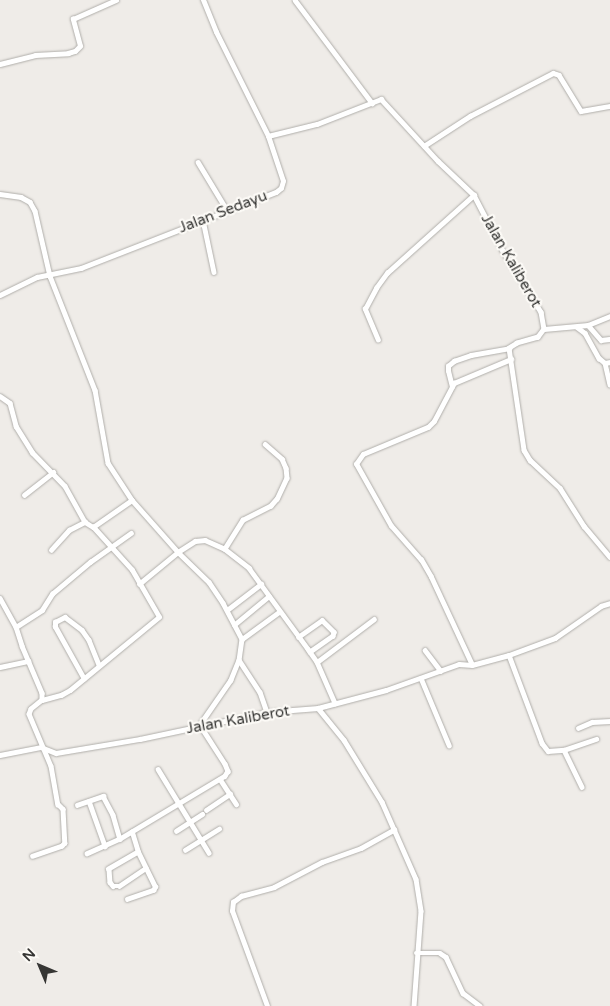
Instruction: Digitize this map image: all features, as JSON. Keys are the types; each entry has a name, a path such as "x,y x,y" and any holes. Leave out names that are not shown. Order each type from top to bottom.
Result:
{"street":[{"path":"0,64 34,54 75,51 80,46 72,22 73,19 116,0"},
{"name":"Jalan Sedayu","path":"0,295 37,276 50,276 80,268 276,192 281,188 283,181 268,136 216,32 203,0"},
{"path":"268,136 317,124 372,103 295,0"},
{"path":"424,146 470,116 553,72 559,75 581,111 610,106"},
{"name":"Jalan Kaliberot","path":"372,103 381,100 388,104 424,146 474,194 503,251 540,309 544,329"},
{"path":"198,162 227,210"},
{"path":"0,194 21,197 30,202 35,211 50,276 95,390 108,464 132,500 178,552 209,582 227,610 242,639 239,660 230,680 200,725 227,768 227,773 120,839 87,854"},
{"path":"378,340 365,310 376,288 387,272 474,194"},
{"path":"203,220 214,272"},
{"path":"452,387 448,366 454,361 471,355 509,348 517,343 538,337 544,329 567,325 577,327 588,325 610,316"},
{"path":"588,325 601,340 609,339"},
{"path":"577,327 585,333 598,356 608,362 610,384"},
{"path":"509,348 526,456 560,488 584,526 610,557"},
{"path":"472,665 431,577 421,560 391,526 358,469 357,460 363,454 428,427 434,421 452,387 463,379 511,359"},
{"path":"0,396 10,403 16,426 32,452 65,486 86,522 93,527 132,570 159,617 66,693 42,700 31,709 30,714 41,747 51,766 58,804 63,809 66,838 62,846 34,856"},
{"path":"225,549 243,520 270,506 277,499 287,478 286,468 282,459 265,444"},
{"path":"24,495 53,472"},
{"path":"93,527 132,500"},
{"path":"51,550 70,530 86,522"},
{"path":"16,627 42,610 52,594 90,562 131,533"},
{"path":"139,584 178,552 199,539 225,549 248,568 310,652 317,662 335,703"},
{"path":"227,610 261,584"},
{"path":"234,625 269,596"},
{"path":"0,598 16,627 42,693 42,700"},
{"name":"Jalan Kaliberot","path":"0,755 41,747 56,753 140,739 267,712 318,708 386,690 459,664 472,665 509,655 554,638 601,606 610,603"},
{"path":"242,639 279,612"},
{"path":"84,678 55,627 55,622 66,617 82,630 89,640 99,666"},
{"path":"317,662 374,619"},
{"path":"298,637 322,620 334,632 333,636 310,652"},
{"path":"424,650 441,671"},
{"path":"509,655 542,744 548,751 564,750 596,739"},
{"path":"239,660 260,692 267,712"},
{"path":"0,667 28,661"},
{"path":"421,678 449,745"},
{"path":"318,708 353,755 382,802 416,879 421,911 416,953 414,1006"},
{"path":"578,728 592,722 610,721"},
{"path":"564,750 582,787"},
{"path":"158,769 209,853"},
{"path":"220,779 236,804"},
{"path":"176,831 230,794"},
{"path":"77,804 103,796 113,815 120,839"},
{"path":"89,801 105,846"},
{"path":"185,850 219,829"},
{"path":"267,1006 232,911 233,902 240,896 274,887 322,862 361,848 394,830"},
{"path":"127,899 154,889 154,882 138,852 132,832"},
{"path":"138,852 109,869 110,882 115,887 119,886 146,868"},
{"path":"416,953 440,953 446,956 463,993 480,1006"}]}
